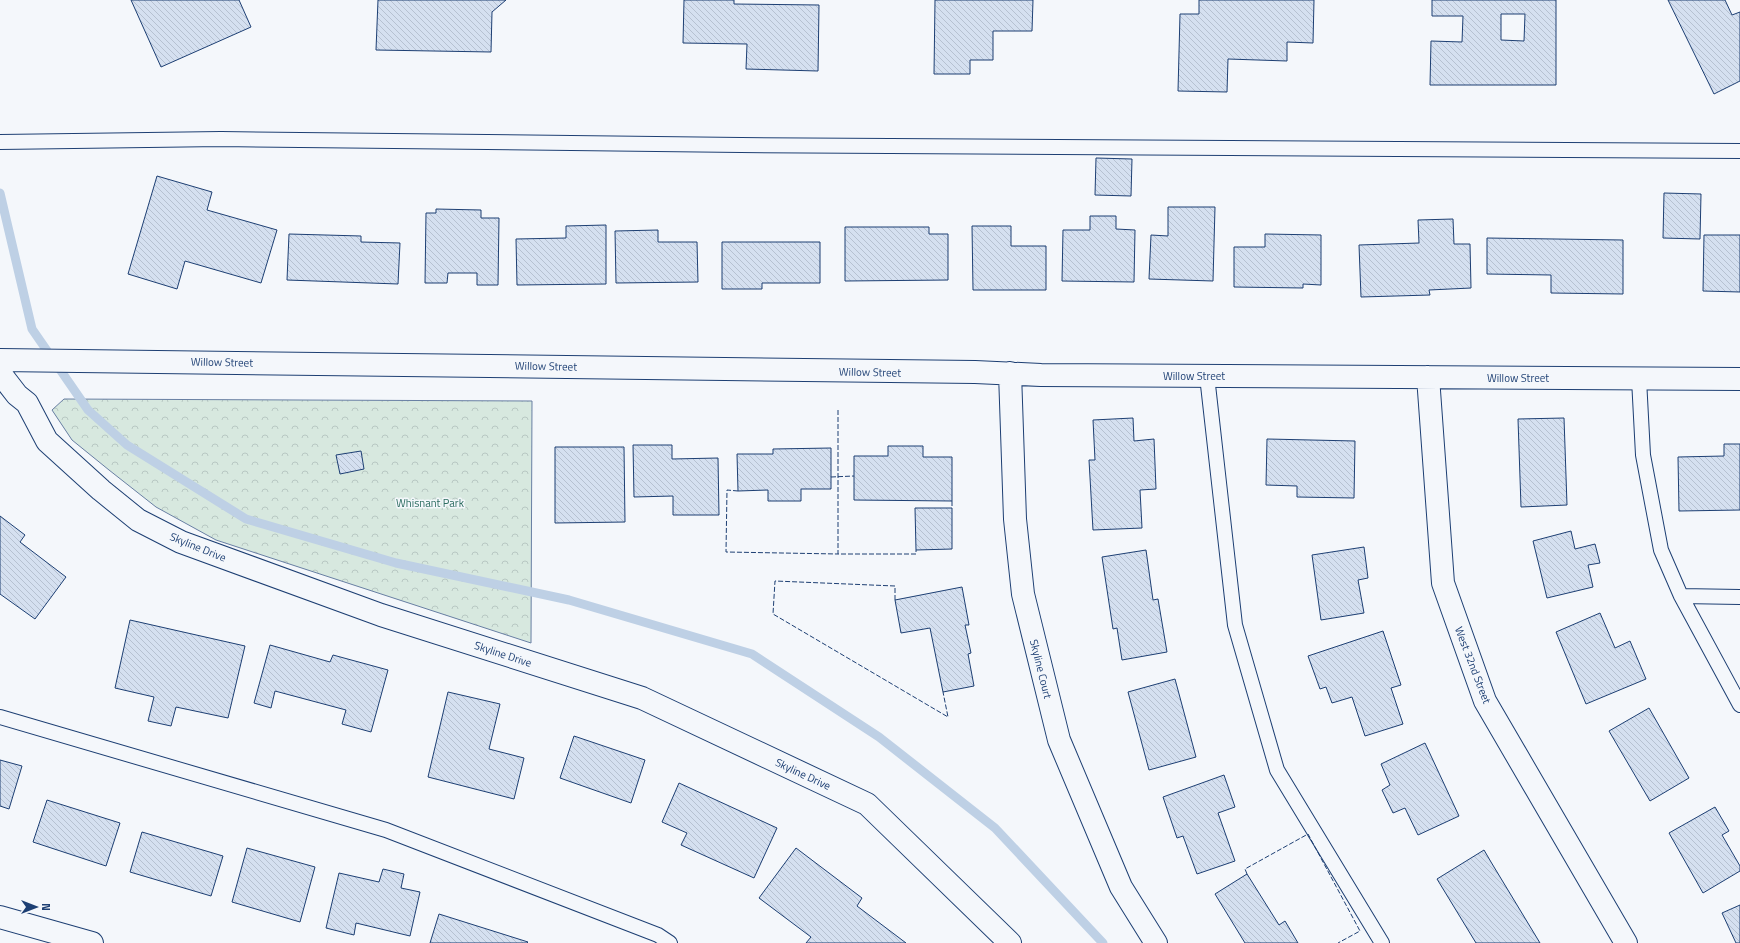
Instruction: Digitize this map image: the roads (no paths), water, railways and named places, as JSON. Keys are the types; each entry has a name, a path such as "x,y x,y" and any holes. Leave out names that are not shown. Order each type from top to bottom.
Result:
{"street":[{"name":"Willow Street","path":"5,364 80,360 1207,376 1740,379"},
{"name":"Skyline Drive","path":"5,364 17,395 27,403 47,440 101,490 138,520 181,542 381,615 642,698 867,804 1010,943"},
{"name":"Skyline Court","path":"1010,373 1015,519 1024,594 1058,740 1121,887 1156,943"},
{"name":"West 32nd Street","path":"1428,377 1443,583 1485,701 1626,943"},
{"path":"0,917 92,943"}],"lane":[{"path":"7,142 221,138 757,145 1740,151"},
{"path":"1207,376 1235,625 1277,770 1382,943"},
{"path":"1639,378 1643,455 1661,550 1682,596 1740,705"},
{"path":"1682,596 1740,597"},
{"path":"0,717 386,830 658,935 670,943"}],"waterway":[{"path":"0,193 32,329 88,410 127,445 246,519 396,563 569,600 752,654 879,737 995,828 1103,943"}],"park label":[{"name":"Whisnant Park","path":"430,503"}]}
